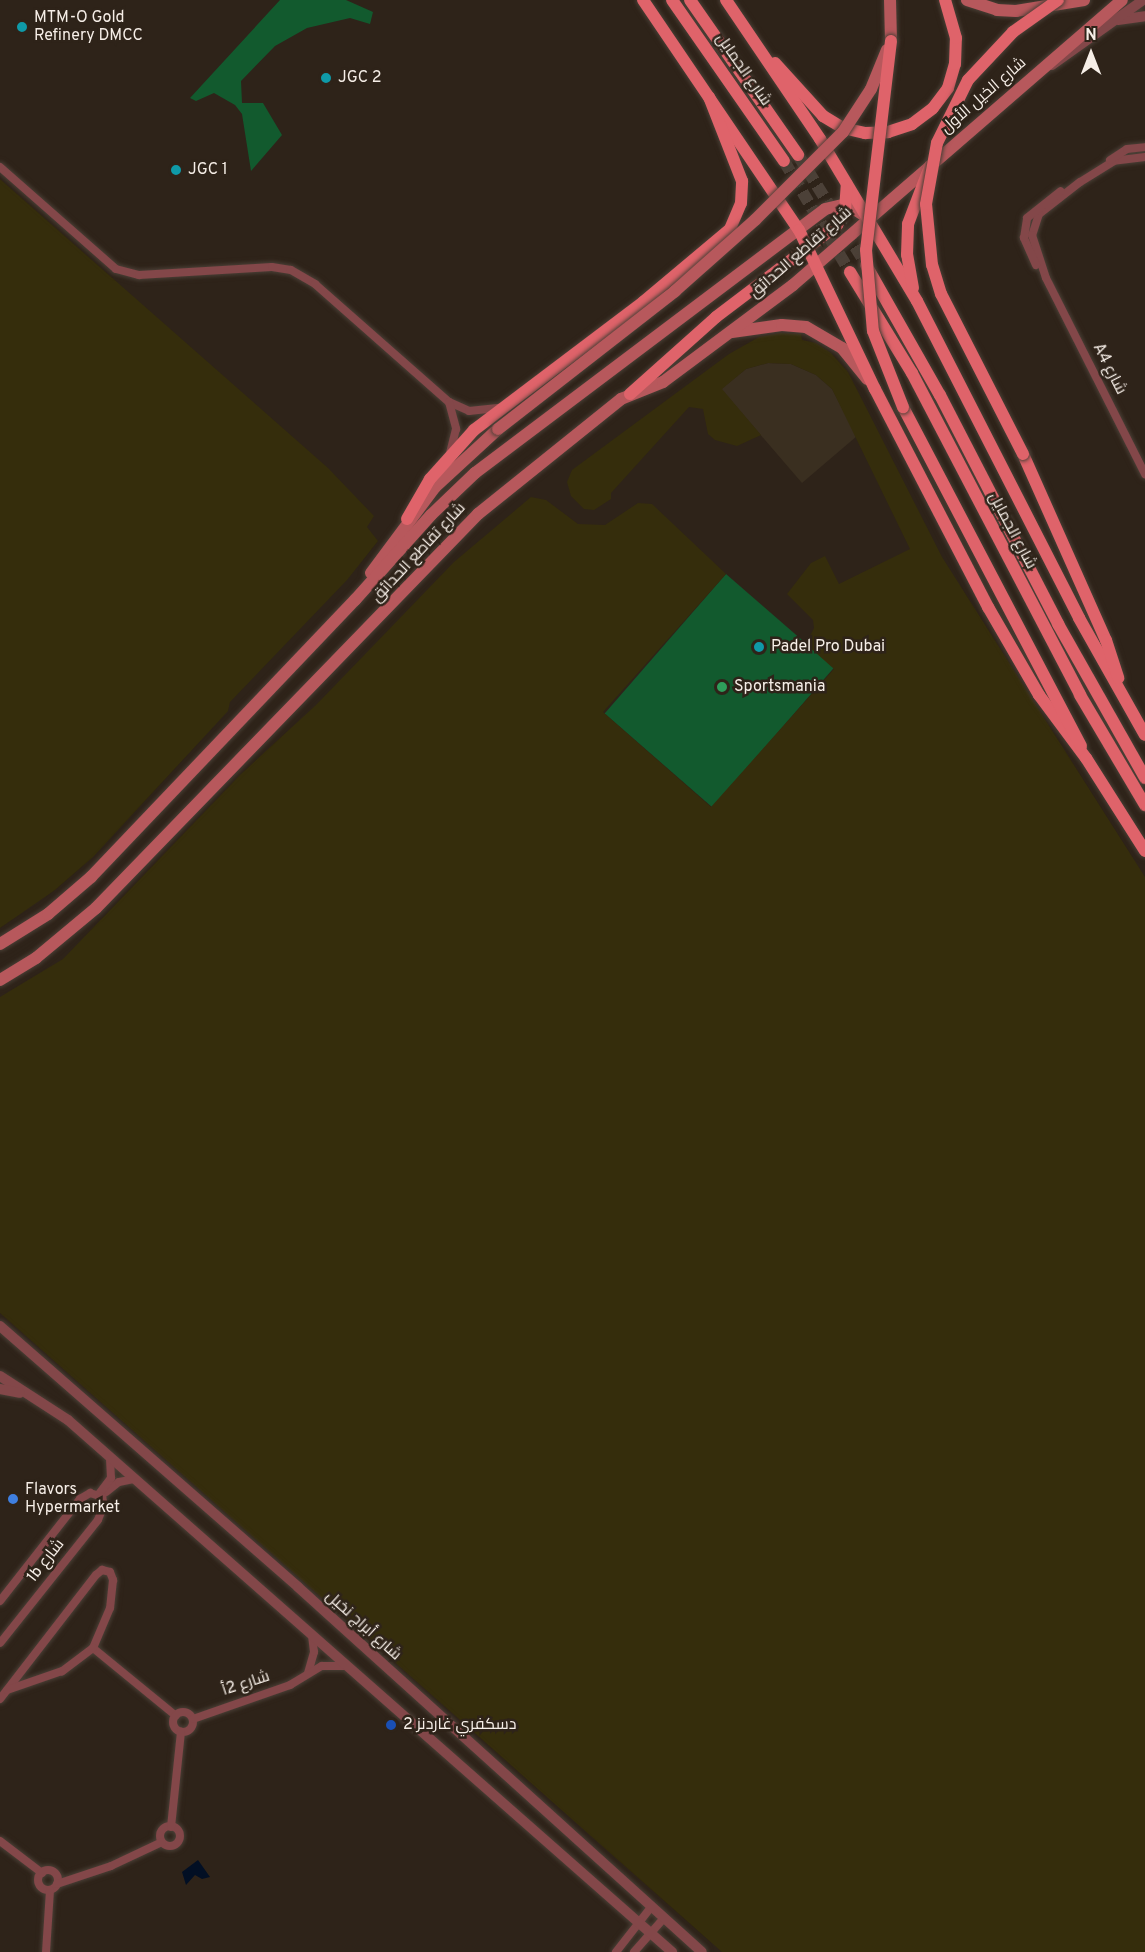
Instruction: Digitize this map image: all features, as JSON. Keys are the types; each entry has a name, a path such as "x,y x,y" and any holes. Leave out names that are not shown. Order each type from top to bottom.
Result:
{"main road":[{"path":"643,0 707,90 799,230 818,263 875,389 988,607 1049,710 1086,758 1145,851"},
{"name":"شارع الجمايل","path":"672,0 784,161"},
{"name":"شارع الجمايل","path":"690,0 798,155"},
{"path":"726,0 846,181 917,301 1079,618 1145,735"},
{"path":"890,0 891,40 866,250 873,331 903,407 1073,727 1086,758"},
{"path":"767,59 790,75 823,116 854,130 888,132 912,124 933,108 948,88 956,38 945,0"},
{"path":"967,0 997,10 1033,10 1084,0"},
{"path":"1033,10 1046,0"},
{"path":"1058,0 1013,32 968,80 937,144 926,204 927,235 941,294 1023,454 1106,640 1121,691"},
{"name":"شارع الخيل الأول","path":"867,218 1122,0"},
{"path":"407,519 450,471 498,429 707,264 800,176 858,111 891,40"},
{"path":"355,600 448,456 503,407 644,302 730,229 741,202 742,181 737,161 715,121 707,90"},
{"path":"917,301 909,271 908,224 930,166"},
{"path":"630,394 716,317 837,225 847,204 846,181"},
{"name":"شارع تقاطع الحدائق","path":"0,944 48,914 91,877 355,600 431,515 475,473 825,209 847,204 867,218 818,263 731,332 663,382 630,394 471,521 372,627 96,908 36,958 0,980"},
{"name":"شارع الجمايل","path":"864,261 940,395 1058,624 1145,778"},
{"name":"شارع الجمايل","path":"850,272 912,373 1080,695 1145,805"},
{"path":"731,332 782,325 819,332 842,348 875,389"}],"street":[{"path":"1035,73 1070,55 1143,0"},
{"path":"1115,21 1145,16"},
{"name":"A4 شارع","path":"1145,147 1127,149 1106,166 1050,197 1027,218 1024,238 1145,474"},
{"name":"A4 شارع","path":"1106,166 1124,158 1145,157"},
{"path":"0,168 110,265 123,272 139,275 272,267 300,273 449,402 481,412 503,407"},
{"path":"448,456 456,429 449,402"},
{"name":"شارع أبراج نخيل","path":"0,1326 298,1587 702,1952"},
{"path":"0,1376 68,1420 672,1952"},
{"path":"0,1389 29,1395"},
{"name":"1b شارع","path":"100,1495 111,1478 110,1456"},
{"path":"100,1495 114,1484 135,1479"},
{"name":"1b شارع","path":"0,1602 80,1499 90,1493 100,1495"},
{"name":"1b شارع","path":"0,1643 98,1520 104,1505 100,1495"},
{"path":"0,1699 96,1575 106,1570 112,1575 113,1593 106,1622 93,1648 62,1671 7,1690"},
{"path":"308,1674 314,1652 312,1636"},
{"path":"93,1648 176,1716"},
{"name":"شارع 2أ","path":"193,1719 290,1685 330,1665 347,1666"},
{"path":"176,1716 185,1713 193,1719 192,1728 181,1732"},
{"path":"176,1716 174,1727 181,1732"},
{"path":"171,1827 181,1732"},
{"path":"162,1842 169,1846 178,1842 179,1832 171,1827"},
{"path":"162,1842 162,1832 171,1827"},
{"path":"0,1840 42,1873 56,1874 46,1952"},
{"path":"42,1873 39,1884 53,1887 111,1866 162,1842"},
{"path":"616,1952 652,1906"},
{"path":"634,1952 664,1918"}],"shaded area":[{"path":"768,363 791,364 816,375 832,389 857,436 802,483 721,389 746,369"}],"green space":[{"path":"280,0 346,0 373,12 370,24 350,18 307,28 275,46 241,81 242,103 263,103 282,135 251,171 242,114 235,105 214,93 196,101 190,98"},
{"name":"Sportsmania","path":"726,574 834,668 713,807 605,714"}],"sand":[{"path":"0,179 328,468 374,516 367,527 378,541 347,580 230,702 228,711 93,857 55,890 0,928"},
{"path":"780,333 801,334 802,340 816,343 831,353 848,372 942,557 1145,877 1145,1952 722,1952 0,1313 0,997 63,959 240,775 316,705 454,562 531,497 546,500 578,524 605,525 638,503 652,504 726,574 603,712 711,807 834,669 806,644 814,628 813,620 787,594 811,563 825,556 839,584 910,549 832,389 816,375 791,364 768,363 746,369 722,389 761,435 737,446 715,440 708,434 703,409 689,407 611,493 611,499 594,510 584,509 571,496 567,482 572,470 729,354 759,337"}],"water":[{"path":"198,1860 210,1877 202,1879 195,1875 186,1885 182,1872"}],"tunnel":[{"path":"798,155 864,261"},
{"path":"784,161 850,272"}],"place":[{"name":"MTM-O Gold Refinery DMCC","path":"22,27"},
{"name":"JGC 2","path":"326,78"},
{"name":"JGC 1","path":"176,170"},
{"name":"Padel Pro Dubai","path":"759,647"},
{"name":"Sportsmania","path":"722,687"},
{"name":"Flavors Hypermarket","path":"13,1499"},
{"name":"دسكفري غاردنز 2","path":"391,1725"}]}
